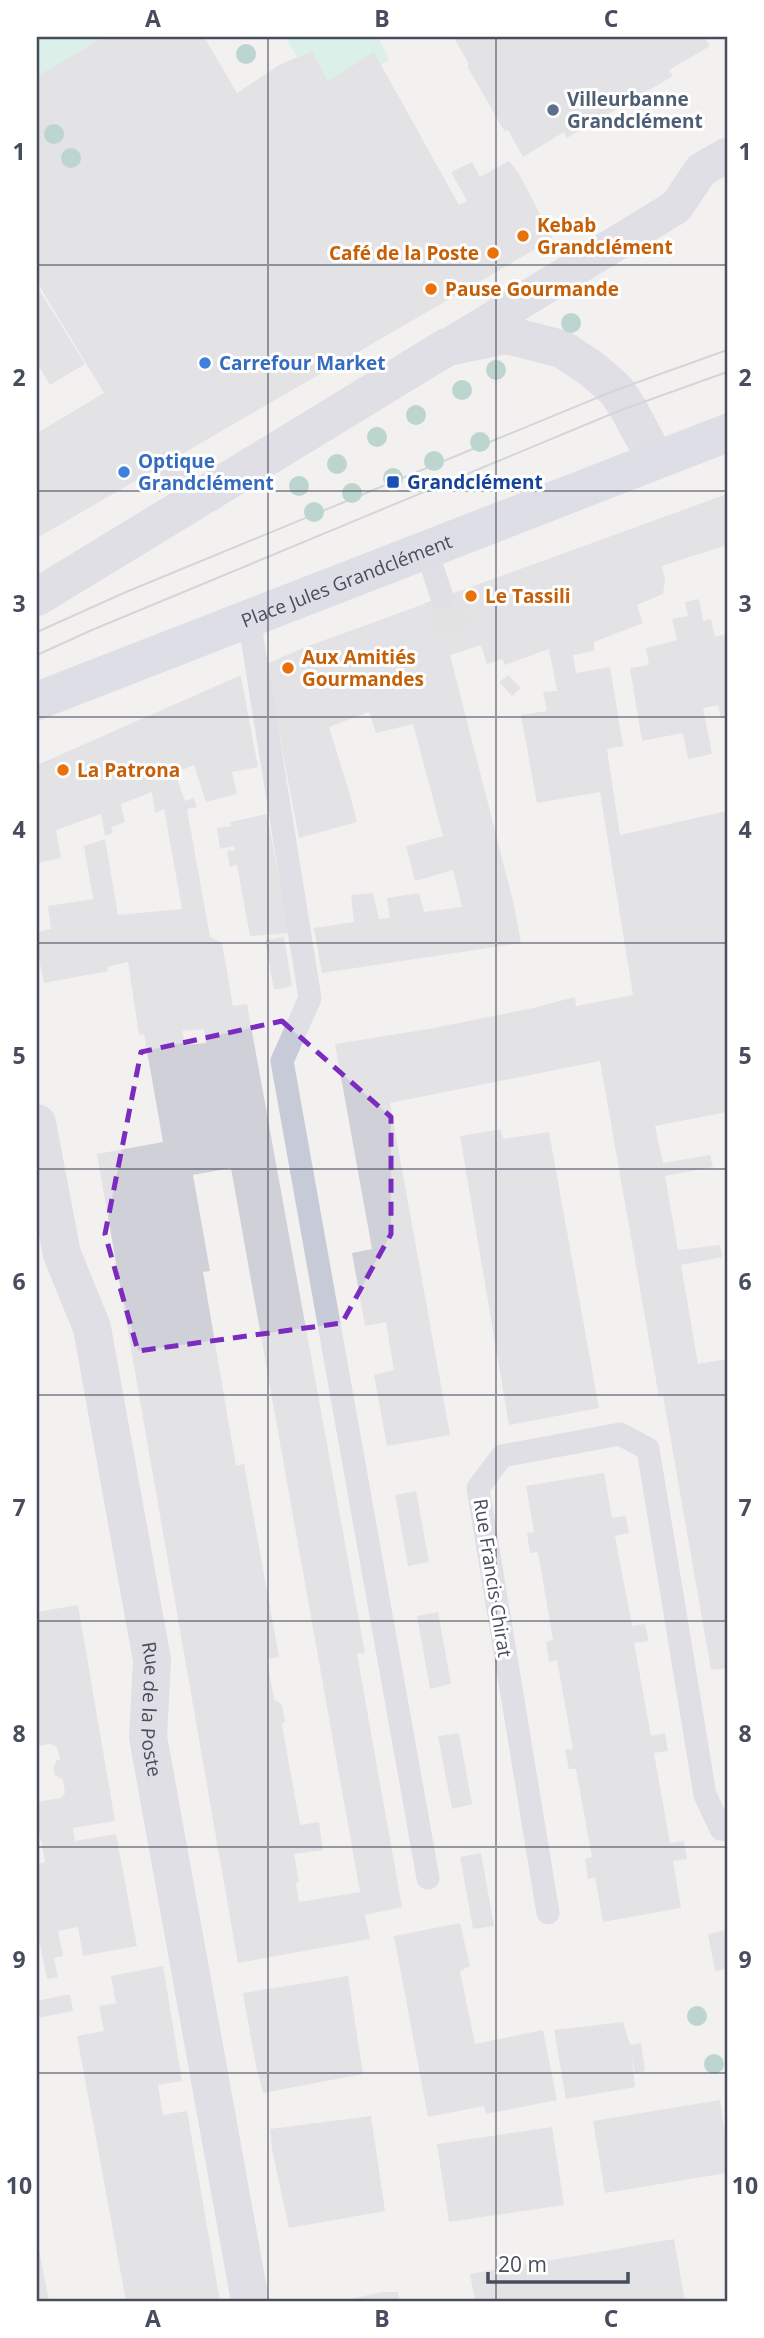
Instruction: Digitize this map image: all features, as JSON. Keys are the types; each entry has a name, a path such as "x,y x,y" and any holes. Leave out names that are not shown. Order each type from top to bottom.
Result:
{"main road":[{"name":"Place Jules Grandclément","path":"37,701 727,433"}],"street":[{"path":"37,597 676,206 701,170 727,155"},
{"path":"447,347 507,335 562,348 616,390 656,460"},
{"name":"Rue de la Poste","path":"37,1123 62,1254 92,1328 152,1660 148,1737 250,2301"}],"lane":[{"path":"167,463 191,504"},
{"path":"426,549 442,597"},
{"path":"249,619 310,998 282,1061 428,1878"},
{"name":"Rue Francis Chirat","path":"548,1913 478,1488 502,1456 620,1434 648,1449 705,1795 722,1829 727,1830"}],"highlighted area":[{"path":"282,1021 391,1117 391,1234 342,1323 138,1351 105,1234 141,1052"}],"green space":[{"path":"37,37 104,37 37,76"},
{"path":"285,37 378,37 389,60 380,65 374,52 328,81 312,51 297,57"}],"building":[{"path":"104,37 204,37 237,93 279,65 312,51 328,81 374,52 459,205 467,201 451,172 472,162 480,177 509,161 518,172 553,239 37,538 37,433 104,393 37,282 37,76"},
{"name":"Villeurbanne Grandclément","path":"455,37 704,37 710,46 669,70 673,76 567,138 564,132 523,157 508,130 505,132 467,66 469,64"},
{"path":"37,286 85,364 50,385 37,363"},
{"path":"727,494 727,545 662,566 665,579 663,594 637,605 643,623 594,642 594,651 573,655 576,673 610,667 623,746 607,749 620,835 727,811 727,1112 655,1126 663,1163 710,1155 713,1167 665,1176 678,1250 720,1245 722,1257 681,1265 698,1364 727,1359 727,1668 711,1670 663,1395 659,1397 600,1061 390,1103 450,1435 387,1446 374,1375 394,1370 386,1322 365,1326 352,1253 372,1249 335,1044 429,1029 575,997 576,1006 633,995 600,792 537,803 521,715 547,711 543,692 557,691 549,649 505,665 502,659 487,664 481,645 450,655 513,901 521,943 322,973 314,928 354,922 351,895 373,893 379,919 390,918 387,898 419,893 424,912 462,907 453,870 415,881 406,846 443,836 413,724 376,733 369,712 329,727 357,822 299,838 266,664 303,648"},
{"path":"699,599 703,621 711,619 715,637 727,634 727,717 721,718 718,705 703,708 712,754 688,759 683,733 642,741 630,668 649,665 646,648 677,640 672,619 688,616 685,602"},
{"path":"508,675 521,688 512,696 499,682"},
{"path":"241,677 258,767 232,772 237,794 206,802 194,765 175,773 185,801 194,798 197,807 187,809 210,937 222,943 233,1006 247,1004 365,1653 357,1654 402,1907 365,1915 370,1939 238,1963 97,1154 163,1142 144,1034 139,1035 128,962 107,967 108,971 44,983 37,949 37,932 51,929 48,906 93,899 84,846 105,839 118,915 182,909 164,809 155,813 152,792 121,804 125,822 111,827 113,833 105,836 101,814 56,830 61,858 37,863 37,765","holes":["204,1029 206,1043 185,1045 182,1031","231,1168 360,1892 299,1902 294,1854 323,1850 319,1822 300,1825 282,1725 285,1721 282,1704 274,1700 267,1659 279,1657 244,1464 236,1466 203,1272 210,1271 193,1175"]},
{"path":"267,814 289,933 250,936 237,865 230,867 227,851 235,850 234,846 220,849 217,828 231,826 230,822"},
{"path":"284,937 292,986 274,990 265,940"},
{"path":"501,1129 503,1139 549,1132 599,1408 509,1425 460,1136"},
{"path":"604,1473 612,1518 626,1516 629,1533 615,1536 632,1626 645,1624 649,1641 634,1643 651,1736 665,1733 668,1751 654,1753 670,1843 684,1841 687,1859 673,1861 681,1908 603,1922 595,1877 588,1879 585,1859 592,1857 576,1769 569,1769 565,1750 573,1749 557,1660 549,1662 546,1642 553,1640 538,1552 530,1553 527,1533 534,1532 526,1486"},
{"path":"416,1491 429,1562 408,1566 395,1495"},
{"path":"78,1605 115,1821 73,1828 75,1841 116,1834 137,1946 83,1956 78,1927 58,1931 63,1956 54,1958 58,1977 47,1979 39,1940 37,1941 37,1864 45,1862 37,1821 37,1802 61,1798 65,1793 63,1780 55,1775 53,1768 57,1760 60,1760 57,1747 50,1744 37,1746 37,1612"},
{"path":"438,1612 451,1684 430,1689 417,1616"},
{"path":"459,1733 472,1804 452,1809 438,1736"},
{"path":"481,1853 494,1926 473,1929 460,1857"},
{"path":"460,1923 470,1966 460,1971 475,2044 543,2030 557,2100 486,2114 484,2106 428,2117 394,1936"},
{"path":"727,1930 727,1969 715,1971 708,1934"},
{"path":"163,1966 182,2081 158,2085 163,2115 187,2111 220,2301 126,2301 77,2036 104,2031 99,2006 116,2003 111,1976"},
{"path":"348,1976 363,2074 263,2093 243,1993"},
{"path":"70,1994 73,2011 37,2018 37,2001"},
{"path":"623,2022 630,2045 641,2043 645,2071 635,2073 632,2058 635,2087 566,2099 554,2030"},
{"path":"720,2100 727,2148 727,2173 605,2193 593,2121"},
{"path":"371,2116 385,2211 289,2228 270,2129"},
{"path":"552,2127 564,2205 449,2222 437,2144"},
{"path":"674,2239 685,2301 475,2301 470,2274"},
{"path":"38,2244 49,2301 37,2301"},
{"path":"381,2292 398,2292 400,2301 343,2301"}],"tunnel":[{"path":"442,597 461,651"}],"tram line":[{"path":"37,632 126,592 616,390 727,350"},
{"path":"37,655 621,410 727,372"}],"place":[{"name":"Villeurbanne Grandclément","path":"553,110"},
{"name":"Kebab Grandclément","path":"523,236"},
{"name":"Café de la Poste","path":"493,253"},
{"name":"Pause Gourmande","path":"431,289"},
{"name":"Carrefour Market","path":"205,363"},
{"name":"Optique Grandclément","path":"124,472"},
{"name":"Grandclément","path":"393,482"},
{"name":"Le Tassili","path":"471,596"},
{"name":"Aux Amitiés Gourmandes","path":"288,668"},
{"name":"La Patrona","path":"63,770"}]}
